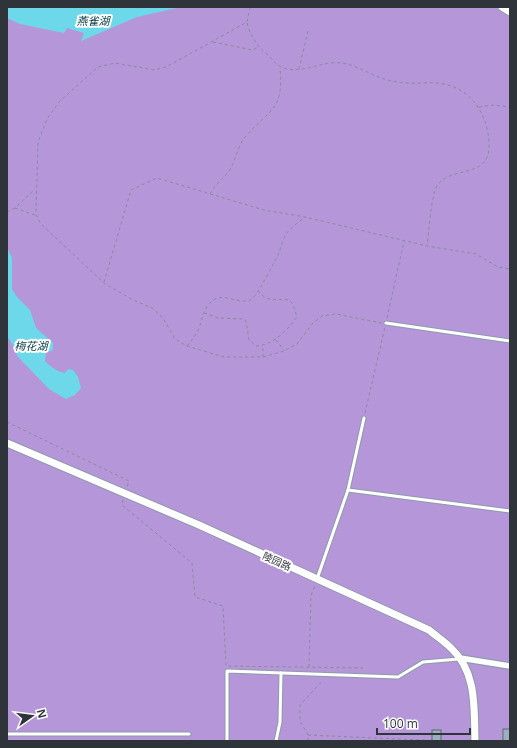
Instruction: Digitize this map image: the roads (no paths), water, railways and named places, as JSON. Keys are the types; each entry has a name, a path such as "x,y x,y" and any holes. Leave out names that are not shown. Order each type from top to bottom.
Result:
{"street":[{"path":"502,7 510,12"},
{"name":"陵园路","path":"7,443 125,493 429,630 451,648 460,658 468,672 474,701 475,741"},
{"path":"460,658 510,666"}],"lane":[{"path":"386,323 510,341"},
{"path":"317,579 348,490 364,418"},
{"path":"348,490 510,511"},
{"path":"227,741 227,671 398,677 423,662 460,658"},
{"path":"276,741 280,722 281,673"},
{"path":"7,734 189,734"}],"water":[{"name":"燕雀湖","path":"7,7 181,7 137,17 81,41 84,33 67,28 64,33 20,24 7,18"},
{"name":"梅花湖","path":"7,247 12,258 12,289 17,297 30,310 36,328 53,343 53,350 46,353 45,361 54,368 65,373 68,369 73,370 78,377 81,388 75,395 66,399 49,389 18,357 7,337"}]}
